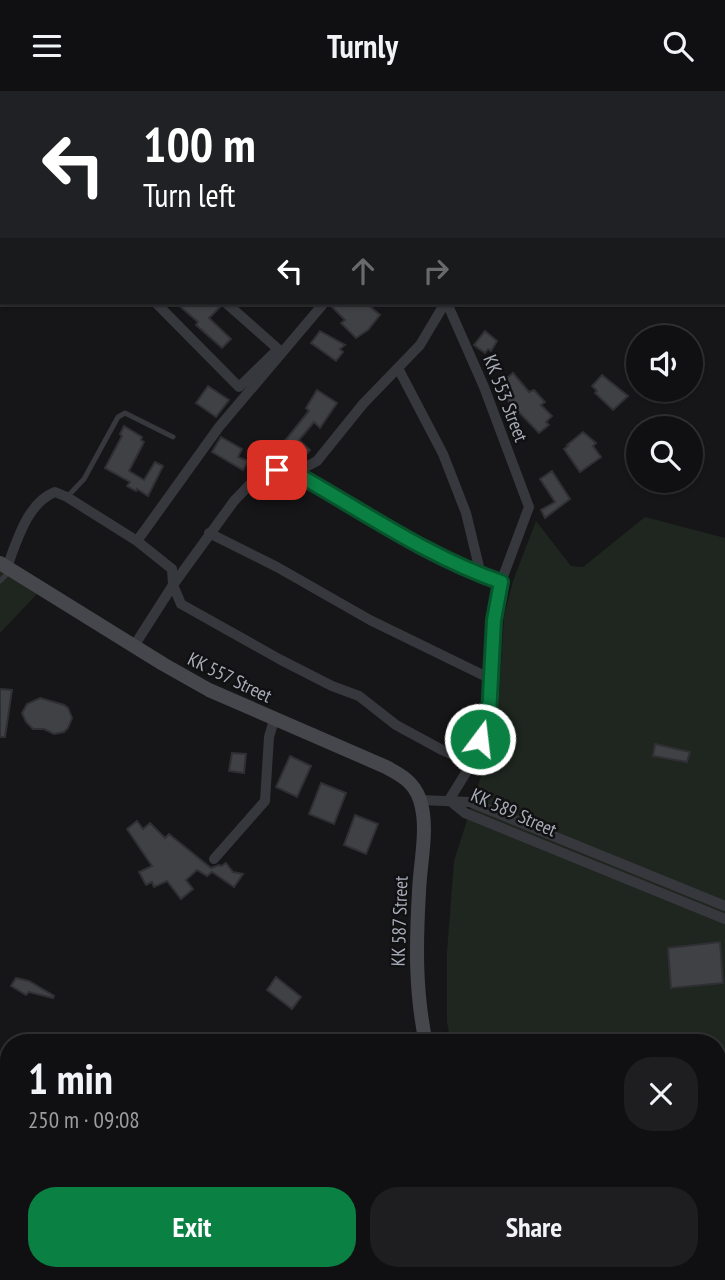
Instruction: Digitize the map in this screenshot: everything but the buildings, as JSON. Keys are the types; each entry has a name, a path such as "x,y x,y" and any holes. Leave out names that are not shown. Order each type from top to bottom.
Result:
{"street":[{"path":"158,305 239,387 278,349 228,305"},
{"path":"136,541 219,427 322,305"},
{"path":"295,473 317,461 363,404 420,345 445,305"},
{"name":"KK 553 Street","path":"447,305 484,387 529,507 501,582"},
{"path":"398,367 443,454 466,513 481,575"},
{"path":"134,646 209,533 234,501 265,471 295,473 405,539 454,564 501,582 494,620 489,715 472,763 449,800 420,800"},
{"path":"6,567 35,505 55,492 67,496 136,541 172,569 173,585 181,604 281,660 359,696 396,725 472,763"},
{"path":"209,533 277,567 370,620 491,679"},
{"name":"KK 557 Street","path":"6,567 209,690 409,779 420,800"},
{"path":"214,859 265,801 269,737 274,720"},
{"name":"KK 587 Street","path":"420,800 424,831 417,924 416,988 424,1034"},
{"name":"KK 589 Street","path":"449,800 470,802 725,906"},
{"name":"KK 589 Street","path":"449,800 464,813 725,919"}],"lane":[{"path":"67,496 85,479 118,417 125,413 173,437"},
{"path":"0,581 6,567"}],"shaded area":[{"path":"645,517 725,538 725,1034 449,1034 447,952 454,861 497,726 504,616 513,581 536,521 571,566 583,567"},
{"path":"0,569 37,594 0,633"}],"route":[{"path":"277,470 295,473 405,539 454,564 501,582 494,620 489,715 480,739"}]}
